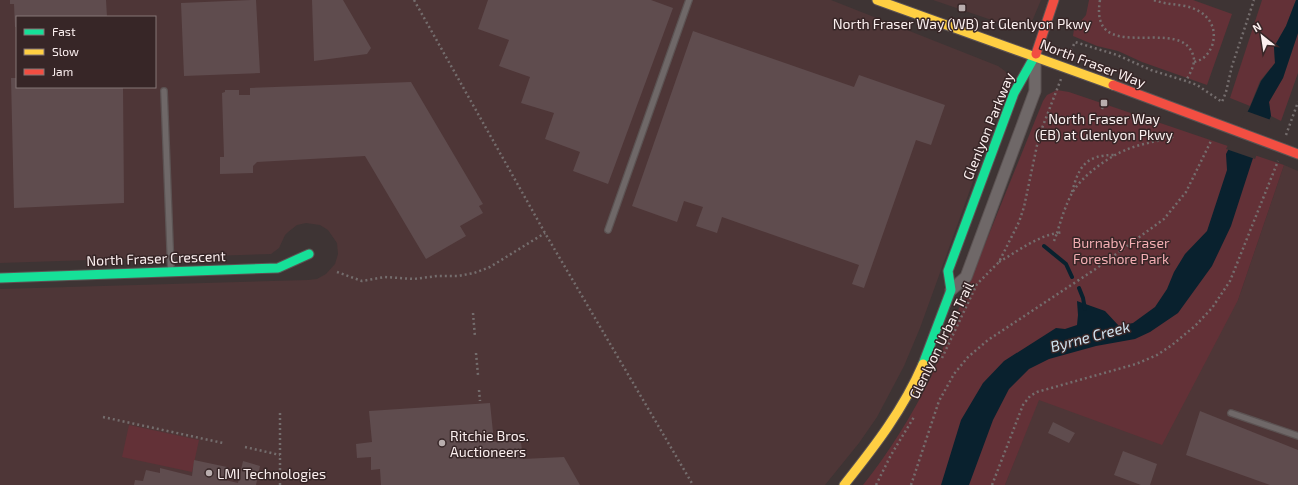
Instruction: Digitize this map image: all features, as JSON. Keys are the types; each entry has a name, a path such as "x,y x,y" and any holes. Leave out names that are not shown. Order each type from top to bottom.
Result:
{"street":[{"name":"North Fraser Way","path":"878,0 1035,56 1298,154"},
{"path":"1035,56 1054,0"},
{"name":"Glenlyon Parkway","path":"951,290 966,277 1035,90 1035,56"},
{"name":"Glenlyon Parkway","path":"844,485 884,434 902,407 930,349 951,290 948,271 1014,93 1035,56"},
{"name":"North Fraser Crescent","path":"0,278 278,268 309,254"}],"lane":[{"path":"608,230 689,0"},
{"path":"164,91 172,272"},
{"path":"1231,412 1298,436"}],"path":[{"path":"414,0 545,233 693,485"},
{"path":"1100,0 1100,20 1102,25 1110,33 1129,38 1173,38 1182,41 1188,46 1194,62 1186,81"},
{"path":"1154,0 1191,8 1204,14 1209,19 1214,31 1213,43 1206,56 1201,60 1194,62"},
{"path":"1071,50 1075,42 1117,55 1151,70 1197,85 1222,102 1232,66 1254,0"},
{"name":"Glenlyon Urban Trail","path":"941,361 977,284 999,262 1024,207 1039,136 1057,90"},
{"path":"1288,129 1298,102"},
{"path":"1102,109 1104,103"},
{"path":"1072,194 1087,176 1115,155 1128,149 1176,136"},
{"path":"911,485 939,401 954,374 968,357 988,340 1098,268 1164,219 1186,192 1211,141"},
{"path":"1054,241 1078,174 1083,165 1093,158 1115,155"},
{"path":"992,485 1024,405 1030,396 1036,392 1136,364 1157,354 1172,345 1195,326 1212,308 1230,281 1277,166"},
{"path":"999,262 1049,234 1063,232"},
{"path":"337,272 362,281 385,277 414,279 474,273 490,267 545,233"},
{"path":"472,313 475,337"},
{"path":"476,353 478,375"},
{"path":"479,390 480,401"},
{"path":"280,413 280,485"},
{"name":"Glenlyon Urban Trail","path":"876,485 914,416"},
{"path":"103,417 223,443"},
{"path":"245,447 280,455"}],"shaded area":[{"path":"0,0 831,0 998,66 1005,71 1009,82 920,328 904,366 877,417 859,443 825,485 0,485 0,289 308,280 317,279 326,274 335,264 338,254 337,243 328,230 320,225 306,223 297,225 288,232 279,248 271,254 0,263"},
{"path":"933,0 1041,0 1030,24 1018,29"},
{"path":"1284,165 1298,171 1298,485 1005,485 1038,400 1238,300"}],"green space":[{"path":"1089,0 1193,0 1232,14 1207,85 1142,62 1118,51 1097,46 1073,36 1074,29 1086,15"},
{"path":"1262,0 1296,0 1286,26 1274,47 1275,63 1260,81 1250,106 1230,98"},
{"path":"1298,33 1298,73 1281,121 1271,116 1269,102 1283,78"},
{"name":"Burnaby Fraser Foreshore Park","path":"1057,90 1069,92 1284,165 1238,300 1162,445 1039,400 1005,485 863,485 900,432 931,377 1043,101 1047,95"},
{"path":"129,425 199,440 192,472 122,457"}],"water":[{"name":"Byrne Creek","path":"1296,0 1298,0 1298,33 1283,78 1269,102 1271,116 1253,158 1231,226 1212,266 1178,313 1150,332 1135,339 1096,346 1049,359 1029,369 1009,389 993,420 969,485 941,485 961,420 983,383 1004,361 1056,328 1065,329 1077,325 1077,301 1105,311 1119,326 1133,323 1155,307 1167,289 1174,272 1185,254 1207,231 1227,170 1226,154 1250,107 1261,81 1275,63 1274,47 1286,26"}],"pier":[{"path":"1246,111 1271,120 1255,159 1226,149"}],"building":[{"path":"10,0 106,0 107,16 16,16 15,27 14,4 10,4"},
{"path":"256,0 260,73 184,76 181,3"},
{"path":"312,0 343,0 371,48 367,54 314,61"},
{"path":"488,0 651,0 673,8 608,184 573,171 580,152 545,139 554,113 521,103 530,77 499,66 509,40 478,29"},
{"path":"693,31 854,87 859,75 945,105 931,145 916,140 864,288 852,284 859,265 722,217 717,233 696,226 703,207 684,201 677,222 632,206"},
{"path":"11,78 16,78 16,88 123,88 124,203 14,208"},
{"path":"411,82 483,204 479,206 483,213 460,226 466,236 426,259 365,156 257,162 253,166 253,173 220,174 220,157 224,157 222,93 225,92 225,90 239,90 239,95 250,95 250,88"},
{"name":"Ritchie Bros. Auctioneers","path":"490,403 494,442 521,442 523,459 564,457 580,485 381,485 380,469 371,470 371,457 357,458 356,444 372,442 369,411"},
{"path":"1200,411 1298,450 1298,485 1270,485 1186,455"},
{"path":"1053,422 1075,433 1069,443 1048,433"},
{"path":"1123,451 1157,464 1150,485 1141,485 1114,475"},
{"name":"LMI Technologies","path":"194,460 227,467 225,480 238,483 243,461 260,466 256,485 134,485 135,480 143,481 146,470 160,473 160,468 192,476"}],"waterway":[{"path":"1044,246 1066,264 1072,277"},
{"path":"1079,288 1085,309"}],"traffic: fast":[{"path":"923,364 951,290 948,271 1014,93 1036,54"},
{"path":"0,278 278,268 309,254"}],"traffic: slow":[{"path":"877,0 1113,85"},
{"path":"844,485 888,427 907,397 923,364"}],"traffic: jam":[{"path":"1036,54 1054,0"},
{"path":"1113,85 1298,154"}],"place":[{"name":"North Fraser Way (WB) at Glenlyon Pkwy","path":"962,8"},
{"name":"North Fraser Way (EB) at Glenlyon Pkwy","path":"1104,103"},
{"name":"Ritchie Bros. Auctioneers","path":"442,443"},
{"name":"LMI Technologies","path":"209,473"}]}
